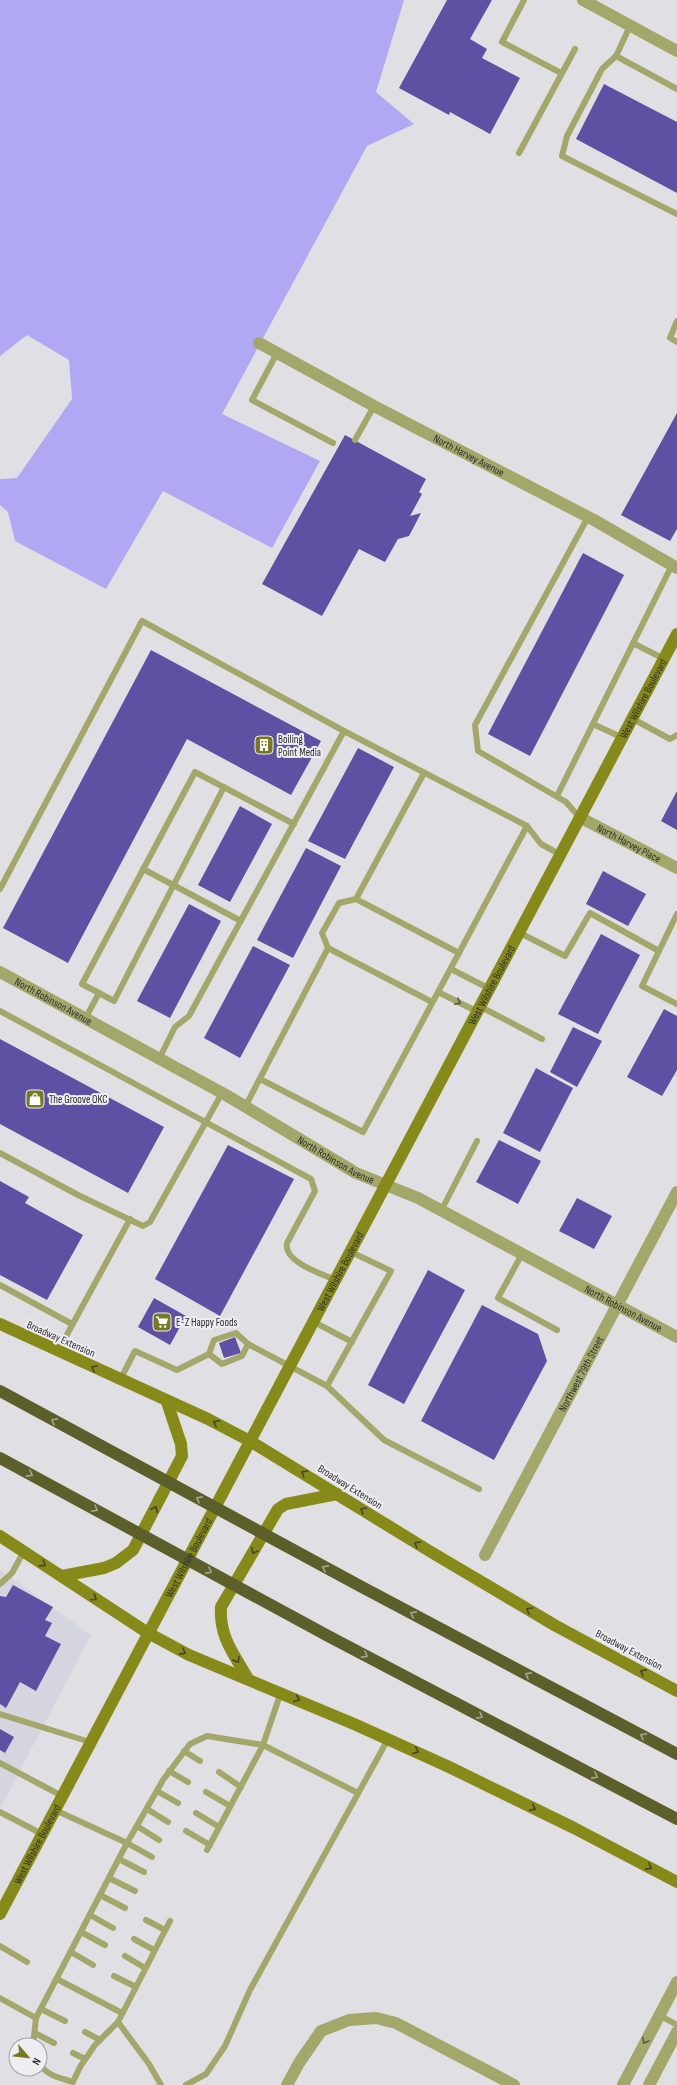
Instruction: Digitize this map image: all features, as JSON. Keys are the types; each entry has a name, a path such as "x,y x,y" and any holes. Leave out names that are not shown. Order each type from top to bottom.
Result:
{"highway":[{"path":"0,1391 360,1586 677,1754"},
{"path":"0,1458 330,1637 677,1819"}],"main road":[{"name":"West Wilshire Boulevard","path":"1,1910 480,1010 677,634"},
{"name":"Broadway Extension","path":"0,1324 250,1441 430,1552 556,1626 677,1690"},
{"path":"62,1576 104,1568 116,1563 133,1550 182,1456 181,1444 168,1402"},
{"path":"248,1679 222,1632 220,1621 221,1607 278,1509 286,1504 337,1494"},
{"path":"0,1536 148,1633 189,1655 281,1692 447,1766 574,1828 677,1882"}],"street":[{"path":"583,0 677,51"},
{"name":"North Harvey Avenue","path":"259,343 374,406 588,517 674,566"},
{"name":"North Harvey Place","path":"580,818 676,867"},
{"name":"North Robinson Avenue","path":"0,972 222,1093 350,1169 418,1198 677,1337"},
{"name":"Northwest 79th Street","path":"486,1555 677,1192"},
{"path":"623,2085 677,1982"},
{"path":"287,2085 299,2063 321,2031 349,2020 376,2018 396,2023 514,2085"},
{"path":"649,2085 677,2032"}],"lane":[{"path":"524,0 502,42 561,73"},
{"path":"630,26 616,56 602,69 567,136 562,156 677,214"},
{"path":"519,153 575,48"},
{"path":"616,56 677,89"},
{"path":"677,321 670,338 677,342"},
{"path":"277,353 252,400 333,443"},
{"path":"355,440 374,406"},
{"path":"580,818 566,802 557,796 478,751 475,726 588,517"},
{"path":"557,796 633,643 674,566"},
{"path":"0,889 142,621 344,731 527,826 541,844 561,855"},
{"path":"633,643 664,659"},
{"path":"633,719 670,739 677,735"},
{"path":"593,724 622,738"},
{"path":"159,1059 176,1027 189,1016 344,731"},
{"path":"224,787 114,1001 82,984 195,772 224,787 294,824"},
{"path":"356,899 424,773"},
{"path":"260,1079 363,1132 527,826"},
{"path":"143,869 241,921"},
{"path":"432,1002 328,948 322,933 339,903 356,899 459,953"},
{"path":"520,933 565,956 590,913 658,950"},
{"path":"677,914 658,950 642,986 677,1004"},
{"path":"245,1106 328,948"},
{"path":"451,968 490,989"},
{"path":"438,992 542,1039"},
{"path":"86,1019 99,993"},
{"path":"0,1011 311,1179 315,1191 287,1243 288,1252 292,1260 336,1280"},
{"path":"0,1153 78,1195 142,1226 150,1222 222,1093"},
{"path":"441,1211 477,1141"},
{"path":"57,1352 130,1219"},
{"path":"327,1386 391,1271 351,1252"},
{"path":"522,1254 498,1298 558,1330"},
{"path":"0,1284 72,1324"},
{"path":"314,1322 352,1342"},
{"path":"120,1380 135,1351 177,1370 209,1354 214,1340 236,1333 248,1344 327,1386 384,1440 479,1489"},
{"path":"209,1354 222,1364 242,1356 248,1344"},
{"path":"0,1584 12,1573 24,1552"},
{"path":"186,1831 208,1847 263,1745 281,1692"},
{"path":"0,1714 90,1742"},
{"path":"34,2037 36,2018 127,1843 157,1791 190,1744 207,1736 263,1745 358,1793"},
{"path":"186,2085 206,2074 225,2046 250,1990 388,1739"},
{"path":"184,1751 200,1761"},
{"path":"0,1763 62,1796"},
{"path":"170,1772 188,1782"},
{"path":"219,1772 241,1787"},
{"path":"157,1791 178,1802"},
{"path":"206,1792 230,1806"},
{"path":"146,1809 168,1822"},
{"path":"55,1810 127,1843 152,1857"},
{"path":"0,1812 42,1834"},
{"path":"196,1813 219,1827"},
{"path":"137,1826 159,1840"},
{"path":"119,1859 144,1872"},
{"path":"109,1878 134,1891"},
{"path":"100,1895 125,1908"},
{"path":"90,1915 113,1928"},
{"path":"146,1920 165,1930"},
{"path":"48,2072 76,2083 85,2060 100,2040 118,2022 170,1921"},
{"path":"81,1932 105,1945"},
{"path":"134,1939 154,1950"},
{"path":"0,1946 27,1962"},
{"path":"70,1952 93,1965"},
{"path":"125,1956 145,1968"},
{"path":"114,1976 136,1987"},
{"path":"57,1979 122,2013"},
{"path":"0,1998 36,2018"},
{"path":"41,2009 65,2021"},
{"path":"659,2015 677,2025"},
{"path":"118,2022 150,2064 161,2085"},
{"path":"85,2032 100,2040"},
{"path":"35,2033 54,2043"},
{"path":"73,2053 85,2060"}],"shaded area":[{"path":"0,0 404,0 376,92 414,124 367,146 222,414 320,461 272,548 163,491 106,589 15,541 8,512 0,505 0,479 17,478 72,399 69,360 27,335 0,356"},
{"path":"0,1570 91,1635 0,1809"}],"building":[{"path":"447,0 492,0 470,39 487,49 482,58 520,78 490,134 450,112 449,115 399,88"},
{"path":"604,84 677,122 677,193 576,139"},
{"path":"677,413 677,529 670,541 621,515"},
{"path":"345,435 426,479 419,492 422,494 410,516 421,513 409,536 398,539 385,562 359,549 322,616 262,584"},
{"path":"583,553 624,575 530,756 488,734"},
{"path":"151,650 321,741 291,795 187,739 68,963 3,928"},
{"path":"358,748 394,767 345,859 308,841"},
{"path":"677,791 677,830 661,821"},
{"path":"240,806 272,824 230,902 198,885"},
{"path":"306,848 341,866 293,958 257,940"},
{"path":"603,871 646,894 628,926 586,904"},
{"path":"189,904 221,921 170,1018 137,1001"},
{"path":"601,934 640,955 598,1034 558,1014"},
{"path":"253,946 290,965 240,1058 204,1038"},
{"path":"664,1009 677,1016 677,1070 662,1096 627,1077"},
{"path":"573,1027 602,1041 577,1087 550,1072"},
{"path":"0,1039 164,1127 128,1193 0,1124"},
{"path":"536,1068 573,1088 540,1152 503,1133"},
{"path":"499,1140 541,1161 518,1204 476,1182"},
{"path":"228,1145 294,1179 220,1316 155,1279"},
{"path":"0,1181 29,1197 25,1203 83,1235 47,1300 0,1275"},
{"path":"577,1198 612,1216 594,1249 559,1231"},
{"path":"428,1270 465,1290 404,1404 368,1385"},
{"name":"E-Z Happy Foods","path":"154,1298 186,1316 170,1345 138,1327"},
{"path":"482,1305 538,1334 547,1361 494,1460 421,1421"},
{"path":"235,1337 241,1353 224,1358 219,1343"},
{"path":"13,1585 53,1607 45,1620 52,1623 45,1636 61,1644 36,1691 20,1682 6,1708 0,1704 0,1596 6,1597"},
{"path":"0,1729 14,1737 5,1753 0,1750"}],"place":[{"name":"Boiling Point Media","path":"264,745"},
{"name":"The Groove OKC","path":"35,1099"},
{"name":"E-Z Happy Foods","path":"162,1322"}]}
